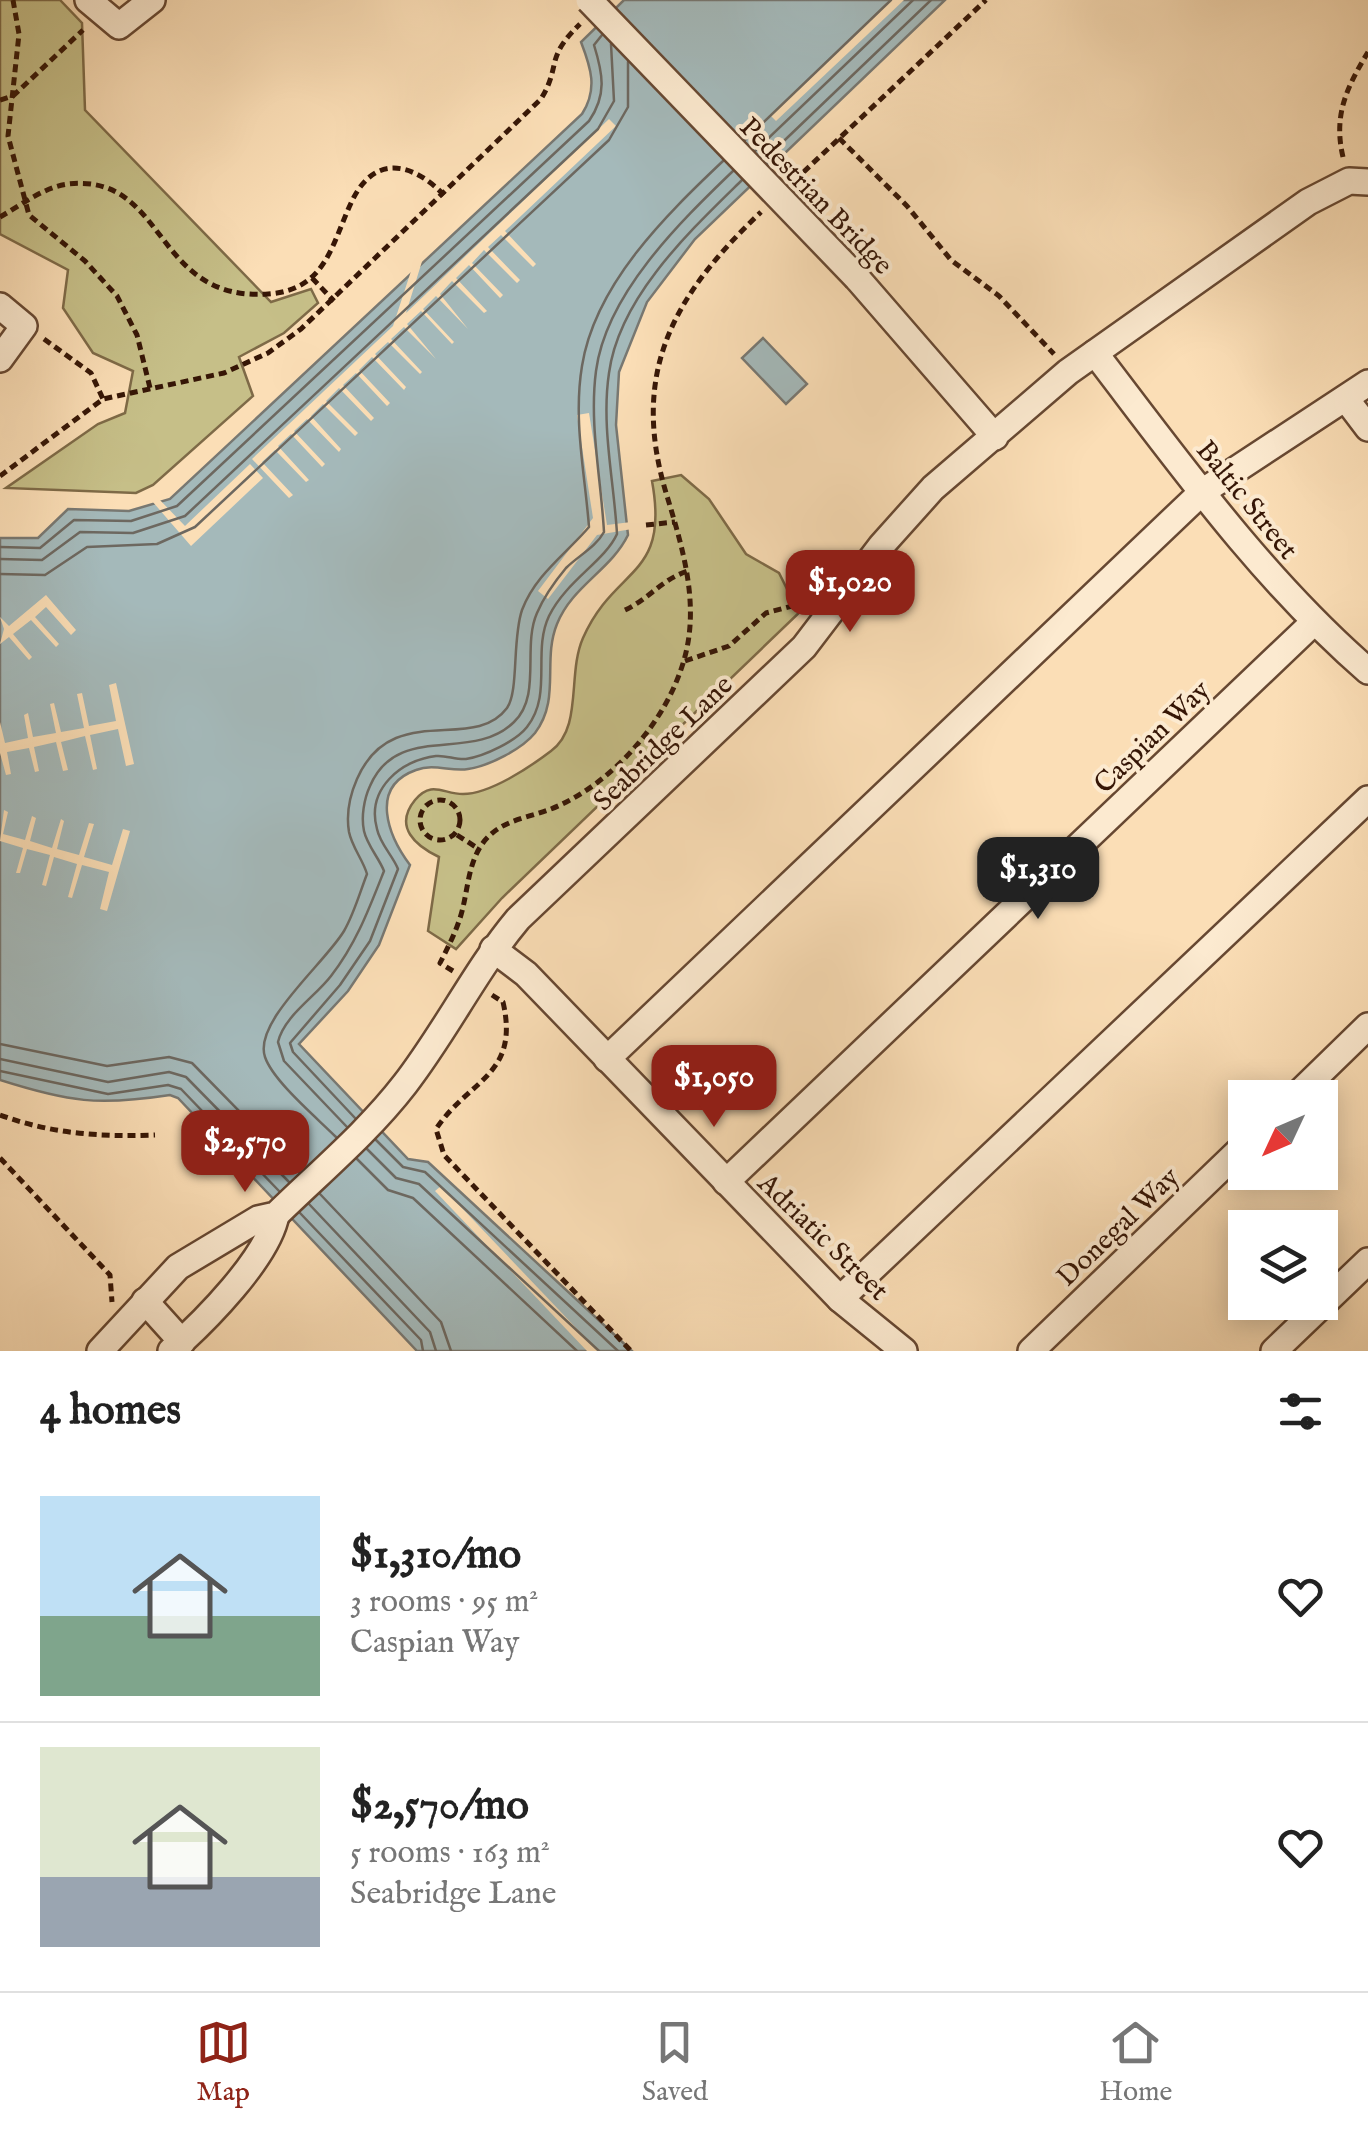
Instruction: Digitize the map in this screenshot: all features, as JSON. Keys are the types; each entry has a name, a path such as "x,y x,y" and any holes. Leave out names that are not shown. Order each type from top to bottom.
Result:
{"street":[{"path":"88,0 114,24 152,0"},
{"name":"Pedestrian Bridge","path":"591,6 857,278 995,437"},
{"name":"Seabridge Lane","path":"100,1351 178,1267 258,1218 276,1215 378,1116 474,985 493,949 518,920 804,647 882,546 934,488 1095,352 1308,202 1359,182"},
{"path":"0,306 24,326 0,360"},
{"name":"Baltic Street","path":"1095,352 1202,492 1312,623 1368,671"},
{"path":"608,1059 1202,492 1368,383"},
{"path":"1346,400 1368,428"},
{"name":"Caspian Way","path":"726,1182 1312,623"},
{"path":"840,1300 1368,798"},
{"name":"Adriatic Street","path":"493,949 526,974 840,1300 904,1351"},
{"path":"1312,1080 1368,1026"},
{"name":"Donegal Way","path":"1031,1351 1228,1161"},
{"name":"Seabridge Lane","path":"176,1346 273,1233 276,1215"},
{"path":"202,1254 232,1285"},
{"path":"1274,1351 1368,1262"},
{"path":"144,1300 176,1346"}],"path":[{"path":"13,0 18,34 8,136 28,214 85,261 116,296 141,344 151,392"},
{"path":"782,192 986,0"},
{"path":"0,476 103,399 151,392 224,373 268,353 334,301 541,99 550,85 557,46 591,6"},
{"path":"0,100 14,96 86,28 114,24"},
{"path":"1359,182 1337,132 1346,91 1368,52"},
{"path":"839,138 907,206 952,260 999,296 1068,372"},
{"path":"0,217 26,201 69,184 98,187 132,202 148,215 182,267 205,284 238,296 276,294 312,278 336,247 354,197 374,174 402,166 424,174 444,195"},
{"path":"631,1351 444,1155 436,1130 445,1116 500,1065 506,1045 503,1002 440,963 460,920 478,849 506,824 554,808 594,785 628,756 650,728 684,661 689,627 688,571 661,476 654,428 658,367 670,328 712,259 768,205"},
{"path":"312,278 334,301"},
{"path":"24,326 91,373 103,399"},
{"path":"646,525 675,522"},
{"path":"624,610 646,600 666,578 688,571"},
{"path":"684,661 728,646 766,613 806,602 840,604"},
{"path":"435,800 447,800 457,808 457,835 446,841 429,837 420,826 424,806 435,800"},
{"path":"457,835 478,849"},
{"path":"0,1115 33,1127 92,1137 156,1135"},
{"path":"0,1158 110,1275 113,1308 127,1325"}],"shaded area":[{"path":"0,0 60,0 82,23 85,110 271,302 311,289 318,303 284,333 239,357 253,396 153,485 136,493 6,488 98,424 125,413 133,371 93,353 63,308 68,270 0,234"},
{"path":"681,475 709,499 746,554 779,573 791,597 804,608 502,898 456,949 428,931 439,857 410,834 406,819 409,810 427,791 463,794 497,785 561,741 571,715 583,638 596,614 647,554 653,537 656,513 652,481"}],"water":[{"path":"624,0 945,0 695,239 647,302 619,372 616,425 628,535 612,558 572,599 557,624 547,707 535,733 514,751 486,764 462,770 416,770 401,778 387,800 390,827 410,865 379,945 348,991 299,1044 408,1159 428,1162 632,1351 417,1351 178,1098 170,1095 84,1100 0,1080 0,538 38,538 68,509 129,511 170,499 582,114 590,96 591,78 581,42"},
{"path":"763,338 807,384 786,404 742,358"}],"pier":[{"path":"891,0 904,0 776,121 770,115"},
{"path":"609,119 616,126 505,231 536,264 533,267 501,235 488,247 520,280 517,283 484,250 472,263 503,295 500,298 469,265 456,278 487,311 484,313 452,281 440,294 468,329 436,296 423,309 452,344 421,311 407,324 436,359 404,327 391,339 420,374 388,342 375,354 406,387 404,390 372,357 359,370 390,403 387,406 356,373 343,385 374,418 371,421 339,388 326,401 358,433 355,436 323,404 311,416 341,449 339,452 307,419 294,431 325,464 322,467 291,434 278,446 309,480 306,482 275,450 262,462 293,495 289,498 252,459 393,326 413,265 424,255 406,313"},
{"path":"589,413 607,525 631,522 632,529 597,535 548,599 538,591 593,518 577,415"},
{"path":"250,464 263,478 191,546 152,501 158,498 185,526"},
{"path":"46,595 76,630 71,635 46,607 35,617 59,644 56,647 31,620 13,634 32,657 29,660 9,637 0,644 4,629 0,617 9,626"},
{"path":"116,683 134,764 126,766 118,729 90,735 97,769 93,770 85,736 61,742 68,770 63,771 56,742 34,747 39,771 35,772 29,748 7,752 11,774 6,775 0,753 0,722 5,743 28,738 24,715 28,713 33,737 56,733 50,704 54,703 61,732 84,728 77,694 82,693 89,726 116,721 109,685"},
{"path":"4,810 8,812 3,834 25,840 32,816 36,818 30,841 52,848 61,819 64,821 57,849 79,855 89,823 94,824 84,857 112,865 123,829 130,831 107,911 100,909 109,872 82,865 72,898 68,897 77,864 54,857 46,886 42,885 50,855 27,849 20,873 16,873 23,848 0,841"},
{"path":"441,1186 598,1351 587,1351 435,1191"}]}
